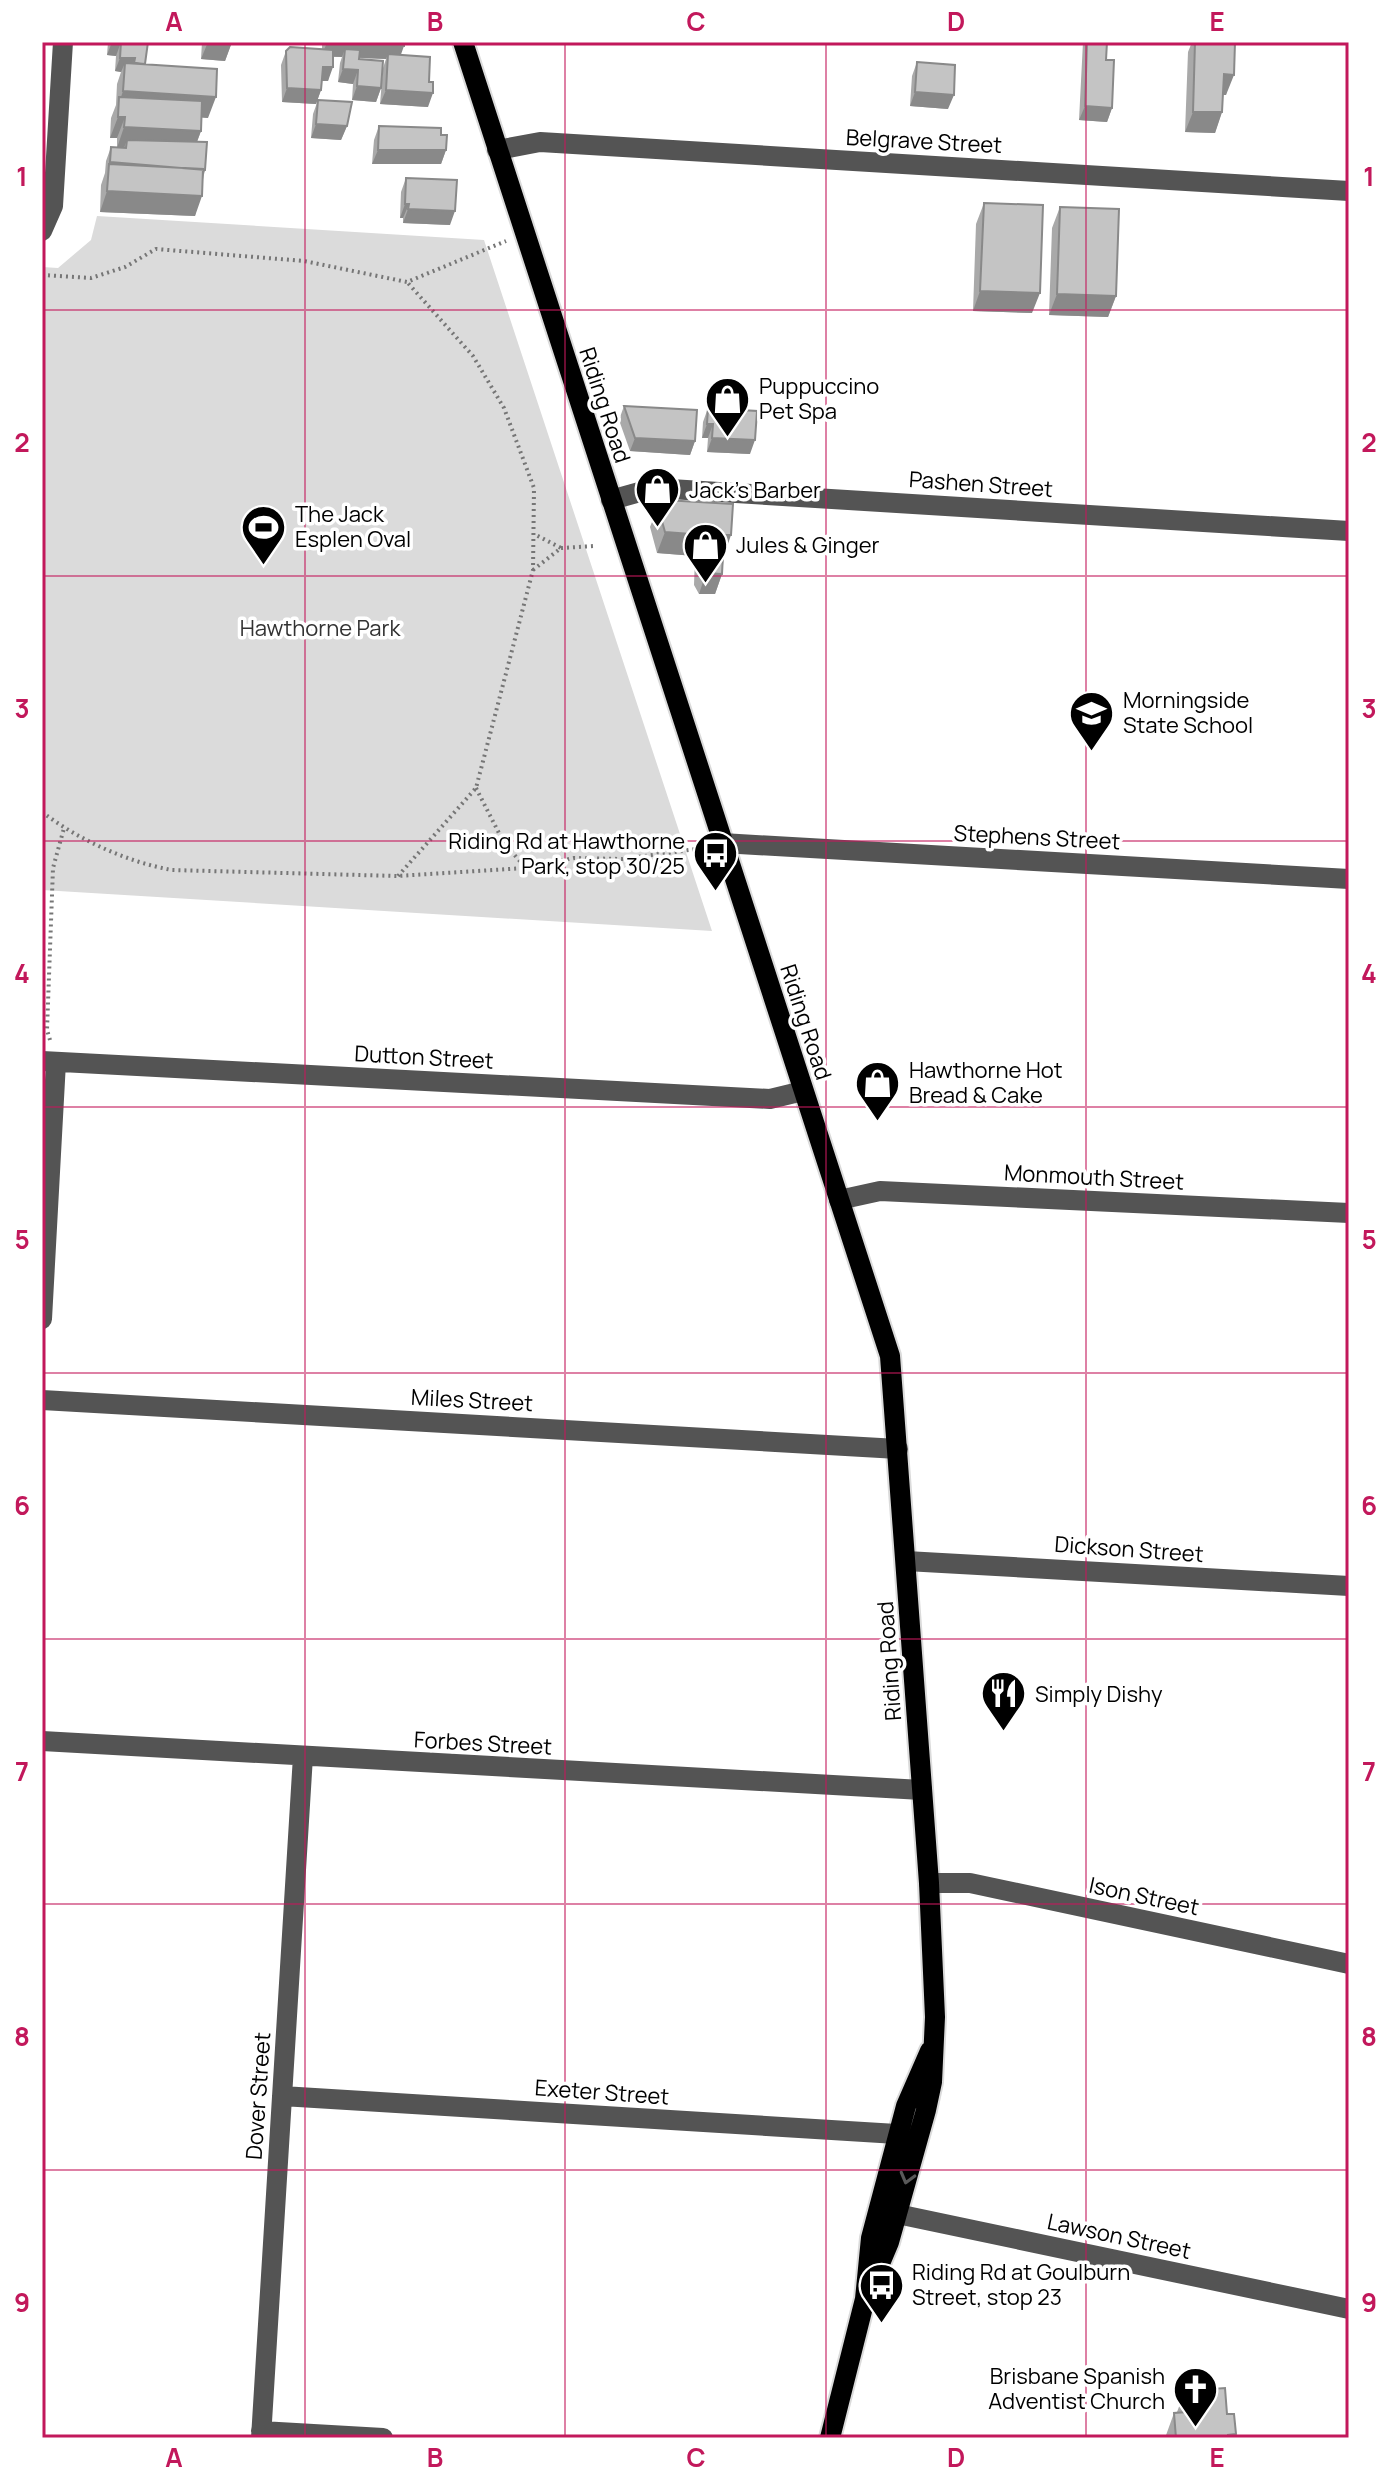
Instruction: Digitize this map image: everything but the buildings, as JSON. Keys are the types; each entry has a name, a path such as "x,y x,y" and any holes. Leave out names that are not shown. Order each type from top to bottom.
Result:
{"main road":[{"name":"Riding Road","path":"463,42 890,1356 929,1883 935,2017 932,2082 909,2135 888,2212 877,2277 865,2299 830,2438"}],"street":[{"path":"42,231 53,206 63,42"},
{"name":"Belgrave Street","path":"497,150 540,142 1349,191"},
{"name":"Pashen Street","path":"611,500 654,488 1349,531"},
{"name":"Stephens Street","path":"722,843 1349,879"},
{"path":"42,1319 49,1061"},
{"name":"Dutton Street","path":"49,1061 770,1099 803,1091"},
{"name":"Monmouth Street","path":"839,1200 880,1191 1349,1213"},
{"name":"Miles Street","path":"42,1400 898,1449"},
{"name":"Dickson Street","path":"906,1561 1349,1586"},
{"name":"Forbes Street","path":"42,1741 922,1790"},
{"name":"Dover Street","path":"261,2434 303,1756"},
{"name":"Ison Street","path":"929,1883 970,1883 1349,1964"},
{"name":"Exeter Street","path":"282,2096 909,2135"},
{"name":"Lawson Street","path":"888,2212 1349,2309"},
{"path":"261,2434 383,2438"}],"path":[{"path":"42,275 91,278 125,267 156,249 177,249 304,261 407,282 496,244 524,236"},
{"path":"397,876 476,788 533,570 534,534 534,488 504,408 473,356 407,282"},
{"path":"534,534 561,548 595,546"},
{"path":"533,570 561,548"},
{"path":"476,788 504,843 526,868"},
{"path":"42,812 64,828 145,865 172,870 397,876 526,868 574,858 622,859 691,852 722,843"},
{"path":"49,1061 47,1030 53,868 64,828"}],"green space":[{"name":"Hawthorne Park","path":"97,216 484,240 712,931 42,890 42,267 58,268 91,240"}],"place":[{"name":"Puppuccino Pet Spa","path":"728,438"},
{"name":"Jack's Barber","path":"658,529"},
{"name":"The Jack Esplen Oval","path":"264,566"},
{"name":"Jules & Ginger","path":"705,584"},
{"name":"Morningside State School","path":"1092,752"},
{"name":"Riding Rd at Hawthorne Park, stop 30/25","path":"716,893"},
{"name":"Hawthorne Hot Bread & Cake","path":"878,1122"},
{"name":"Simply Dishy","path":"1004,1733"},
{"name":"Riding Rd at Goulburn Street, stop 23","path":"881,2324"},
{"name":"Brisbane Spanish Adventist Church","path":"1196,2428"}]}
